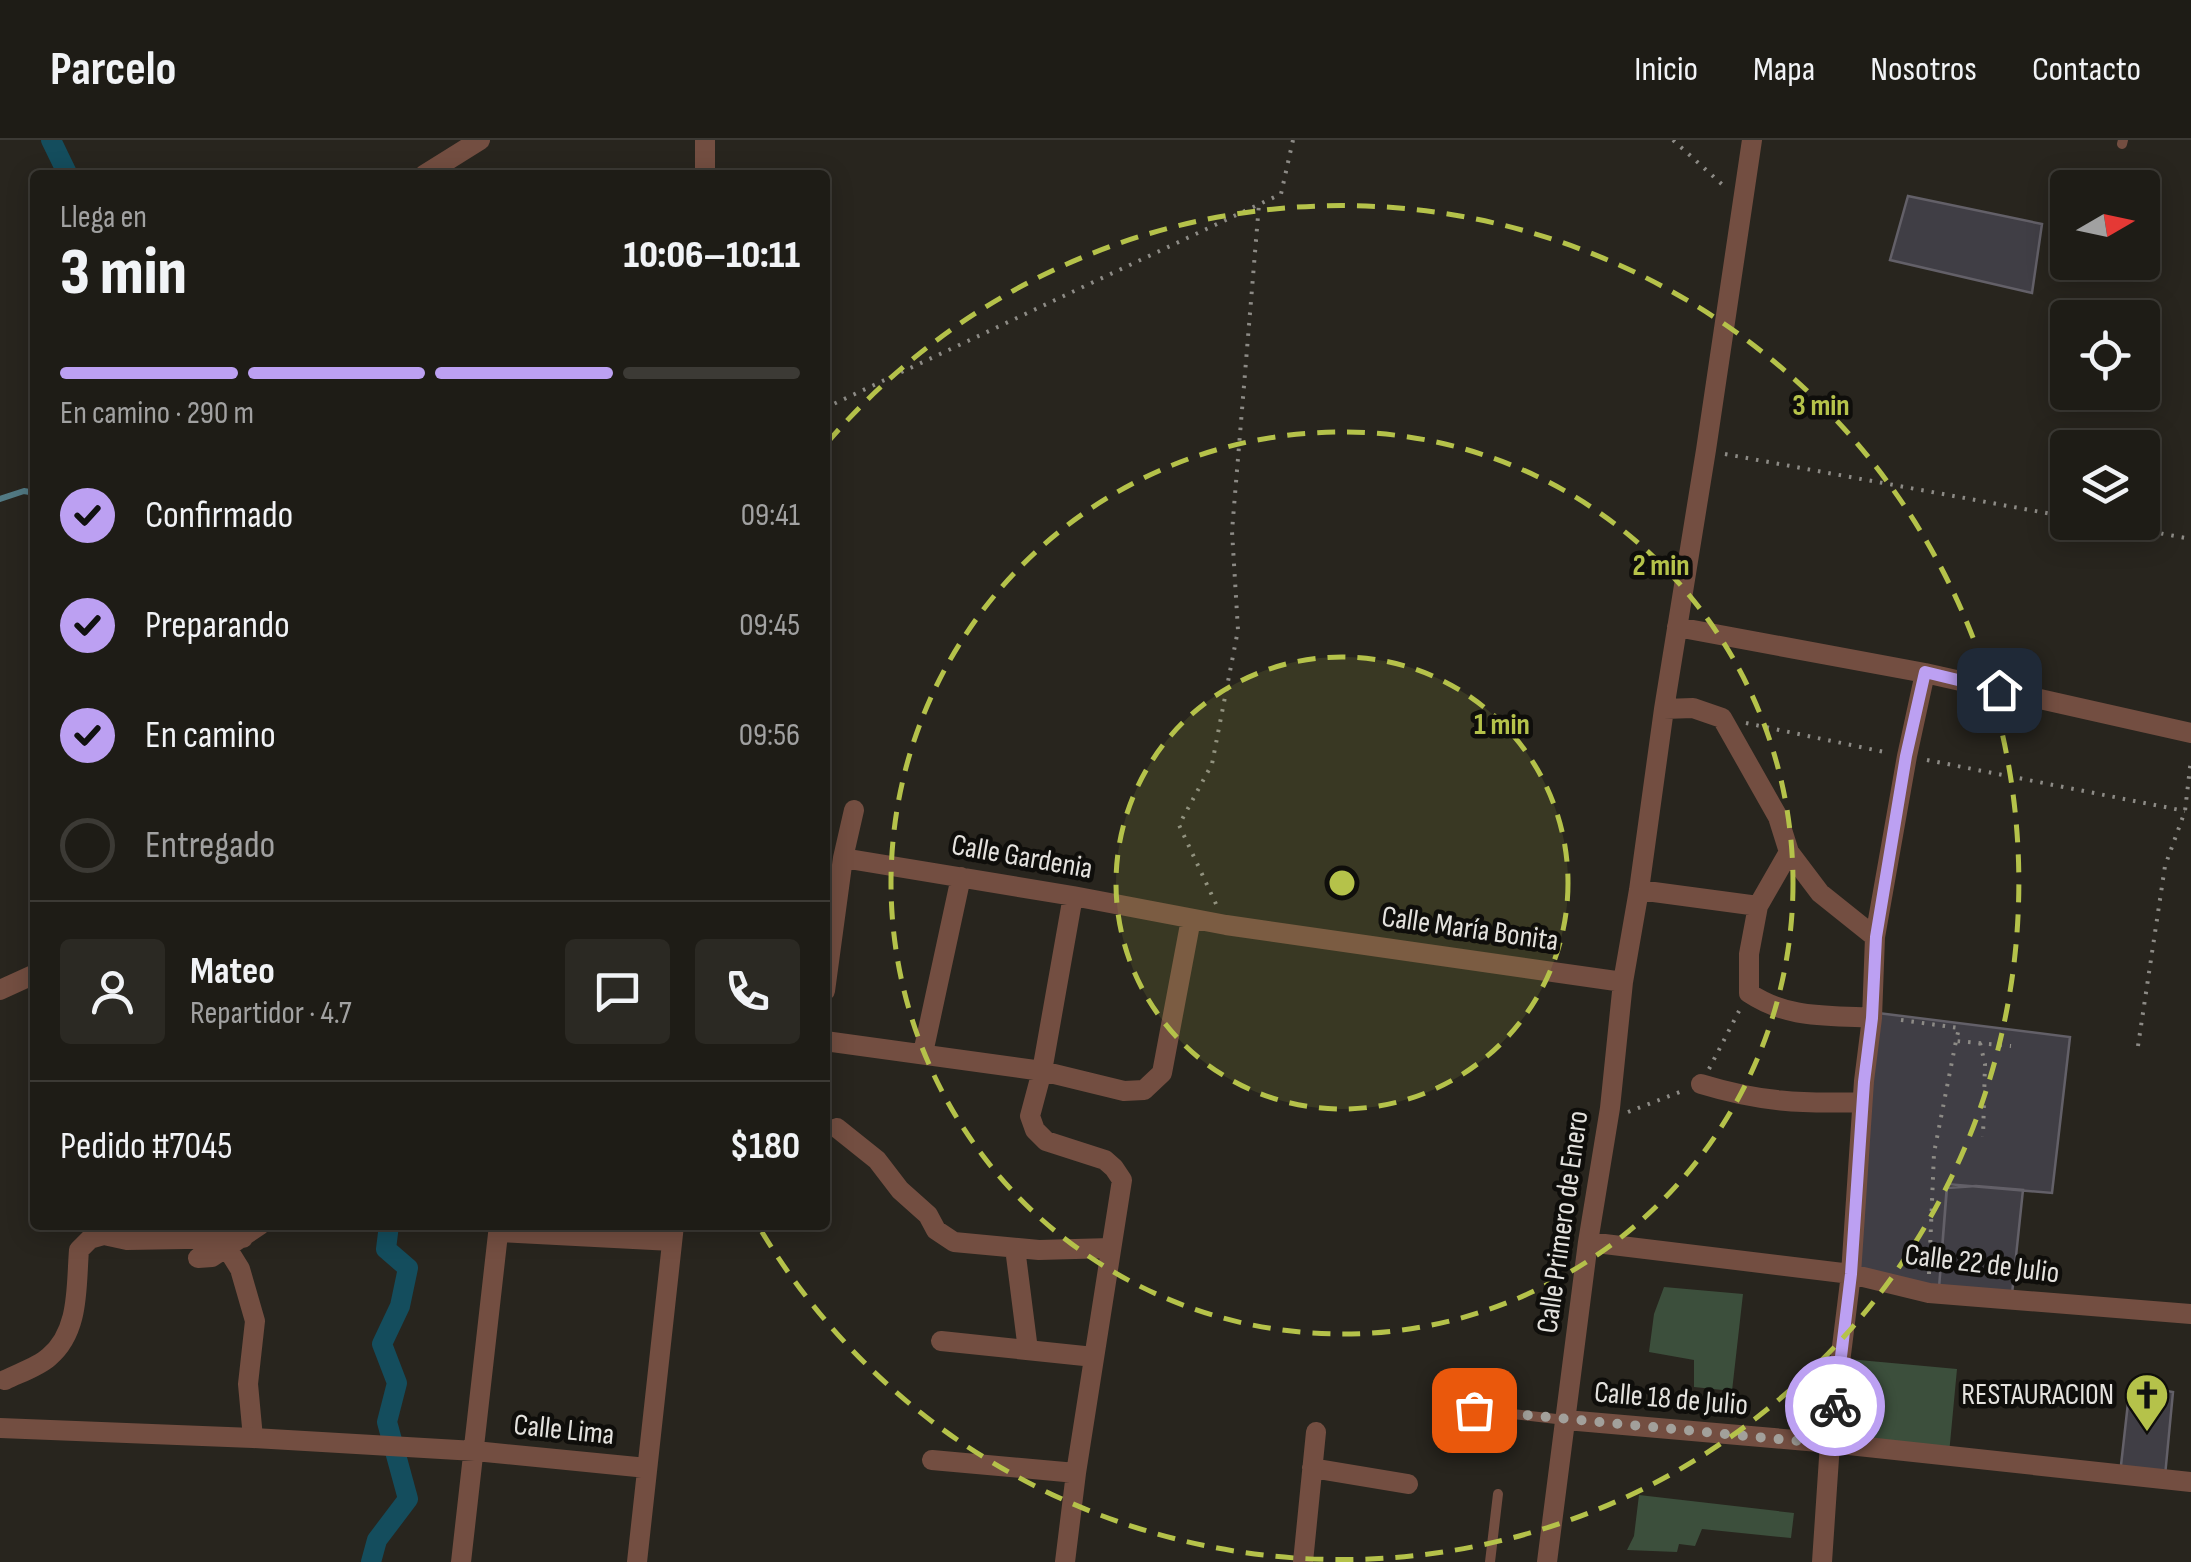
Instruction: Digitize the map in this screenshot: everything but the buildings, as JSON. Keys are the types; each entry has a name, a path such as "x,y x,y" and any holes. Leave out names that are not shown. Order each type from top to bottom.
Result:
{"street":[{"path":"432,170 480,140"},
{"path":"700,170 704,140"},
{"name":"Calle Primero de Enero","path":"1547,1562 1588,1242 1608,1119 1622,982 1640,890 1752,140"},
{"path":"1678,627 1925,672 2191,733"},
{"path":"1822,1562 1830,1444 1851,1274 1876,937 1906,756 1925,672"},
{"path":"1664,709 1693,708 1722,718 1778,816 1789,852 1820,893 1876,937"},
{"path":"832,905 854,810"},
{"path":"1789,852 1758,906 1750,954 1749,993 1788,1012 1872,1018"},
{"name":"Calle Gardenia","path":"843,858 1191,918"},
{"path":"923,1053 960,877"},
{"path":"1640,890 1758,906"},
{"path":"1065,1562 1122,1180 1105,1160 1046,1141 1030,1116 1073,896"},
{"path":"830,1042 1042,1070 1124,1091 1144,1090 1162,1074 1191,918"},
{"name":"Calle María Bonita","path":"1191,918 1622,982"},
{"path":"0,990 30,976"},
{"path":"1701,1084 1778,1101 1862,1102"},
{"path":"837,1128 877,1160 900,1190 928,1215 936,1230 954,1242 1038,1250 1111,1248"},
{"path":"462,1562 499,1230"},
{"path":"542,1230 673,1233 638,1562"},
{"path":"198,1258 212,1257 243,1234"},
{"path":"5,1380 49,1358 70,1332 78,1250 90,1240 104,1235 126,1240 243,1234"},
{"path":"243,1234 240,1268 255,1321 248,1384 253,1438"},
{"name":"Calle 22 de Julio","path":"1588,1242 1851,1274 1928,1293 2191,1314"},
{"path":"1014,1248 1028,1350"},
{"path":"942,1341 1094,1357"},
{"name":"Calle 18 de Julio","path":"1566,1420 2191,1482"},
{"name":"Calle Lima","path":"0,1428 419,1448 647,1468"},
{"path":"1303,1562 1316,1432"},
{"path":"932,1460 1076,1473"},
{"path":"1312,1468 1408,1484"}],"lane":[{"name":"Calle 18 de Julio","path":"1444,1406 1566,1420"},
{"path":"1490,1562 1498,1494"}],"path":[{"path":"830,406 1280,194 1292,140"},
{"path":"1673,140 1742,202"},
{"path":"1226,925 1180,826 1212,764 1238,630 1232,531 1259,204"},
{"path":"1706,450 2050,514"},
{"path":"2160,534 2191,540"},
{"path":"1722,718 2185,811"},
{"path":"2138,1046 2165,866 2185,811 2191,759"},
{"path":"1900,1020 1959,1028 1934,1153 1928,1293"},
{"path":"1956,1041 2011,1046"},
{"path":"1980,1043 1985,1064 1983,1138"}],"green space":[{"path":"1664,1287 1743,1294 1732,1391 1694,1387 1694,1360 1649,1352 1654,1314"},
{"path":"1848,1359 1957,1369 1949,1454 1844,1441"},
{"path":"1639,1495 1794,1513 1791,1538 1702,1529 1695,1546 1679,1544 1677,1552 1627,1550 1634,1536"}],"waterway":[{"path":"51,140 66,170"},
{"path":"0,499 30,492"},
{"path":"371,1562 377,1540 408,1499 387,1422 397,1383 382,1344 400,1306 408,1268 386,1249 388,1230"}],"way so far":[{"path":"1474,1410 1830,1444 1835,1406"}],"place":[{"name":"RESTAURACI0N","path":"2147,1433"}],"route":[{"path":"1835,1406 1851,1274 1876,937 1906,756 1925,672 1999,690"}]}
